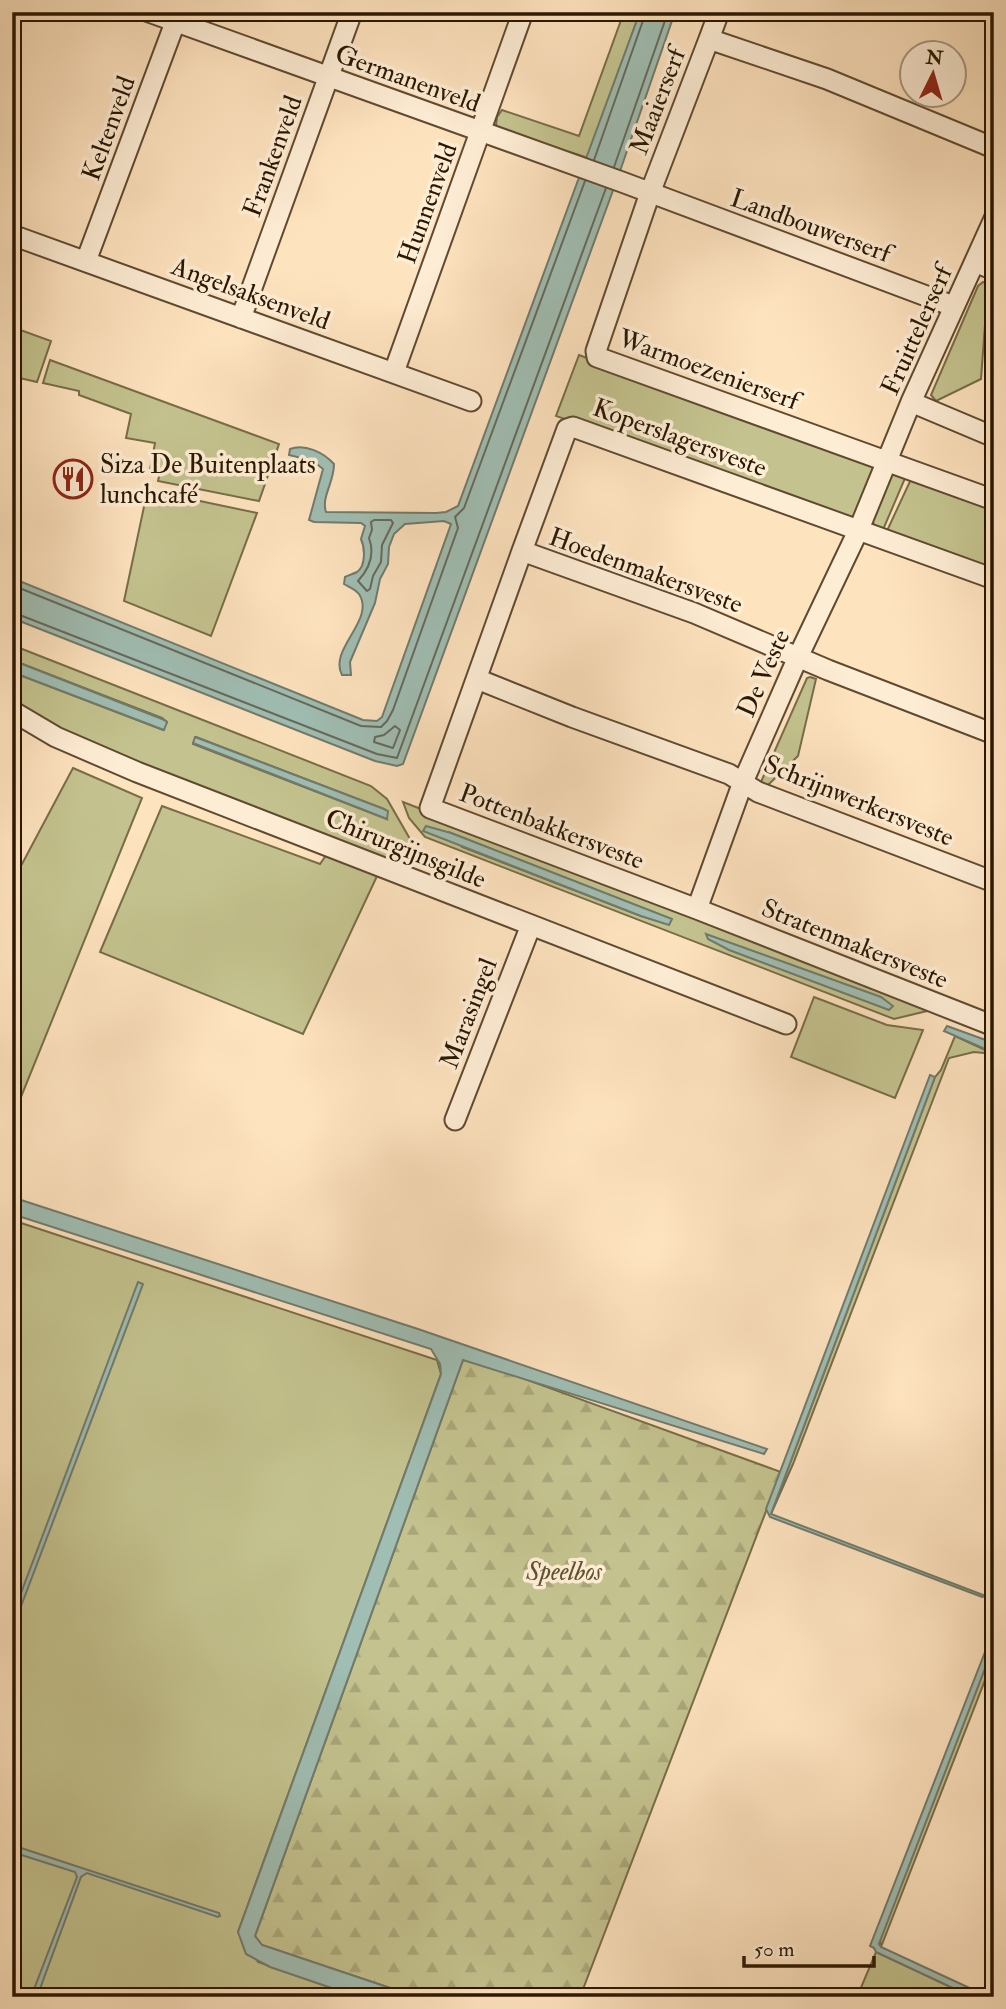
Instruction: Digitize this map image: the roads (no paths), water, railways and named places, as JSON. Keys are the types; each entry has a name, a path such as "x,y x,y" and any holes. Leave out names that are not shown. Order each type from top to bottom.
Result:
{"street":[{"name":"Germanenveld","path":"149,12 177,17 328,77 650,193"},
{"name":"Frankenveld","path":"241,318 352,12"},
{"name":"Hunnenveld","path":"394,372 523,12"},
{"path":"709,39 719,12"},
{"name":"Keltenveld","path":"86,261 177,17"},
{"name":"Maaierserf","path":"650,193 709,39 827,79 994,148"},
{"name":"Landbouwerserf","path":"650,193 953,306"},
{"name":"Warmoezenierserf","path":"650,193 596,351 597,357 888,462"},
{"name":"Fruittelerserf","path":"888,462 911,402 994,219"},
{"name":"Angelsaksenveld","path":"12,235 471,401"},
{"path":"975,262 994,270"},
{"path":"911,402 994,437"},
{"name":"Koperslagersveste","path":"522,551 567,429 573,427 859,528"},
{"path":"888,462 994,500"},
{"name":"De Veste","path":"697,909 743,782 888,462"},
{"path":"859,528 994,579"},
{"name":"Hoedenmakersveste","path":"477,679 522,551 694,613 994,734"},
{"path":"477,679 572,718 729,774 743,782"},
{"name":"Pottenbakkersveste","path":"477,679 430,808 697,909"},
{"name":"Chirurgijnsgilde","path":"12,712 85,751 786,1024"},
{"name":"Schrijnwerkersveste","path":"743,782 758,792 994,882"},
{"name":"Stratenmakersveste","path":"697,909 994,1026"},
{"name":"Marasingel","path":"455,1120 531,925"}],"water":[{"path":"640,12 675,12 619,174 403,764 397,766 375,761 12,618 12,578 363,720 377,721 382,717 451,524 444,521 405,524 394,534 389,547 388,564 380,579 375,603 350,662 351,675 342,675 339,665 341,655 362,614 363,604 359,594 344,584 345,577 357,572 362,566 364,552 361,539 365,526 361,523 309,520 323,469 313,461 289,455 290,449 302,447 314,450 334,464 325,501 326,512 436,513 458,506"},
{"path":"12,660 162,719 167,722 164,730 12,672"},
{"path":"195,737 384,809 388,811 387,819 193,743"},
{"path":"426,826 451,833 672,919 669,925 641,916 423,831"},
{"path":"706,934 881,997 893,1006 889,1010 729,950 708,939"},
{"path":"947,1026 994,1043 994,1053 944,1031"},
{"path":"930,1075 935,1077 771,1514 986,1596 982,1597 770,1517 766,1509"},
{"path":"21,1200 418,1329 767,1449 764,1454 463,1360 255,1936 262,1945 417,1997 358,1997 270,1967 246,1954 238,1932 441,1374 440,1364 431,1349 15,1215 15,1205"},
{"path":"138,1282 143,1284 12,1630 12,1617"},
{"path":"994,1629 994,1645 879,1944 989,1997 972,1997 876,1952 870,1946"},
{"path":"12,1845 219,1913 220,1916 87,1873 81,1877 37,1997 31,1997 77,1877 75,1872 12,1852"}],"place":[{"name":"Siza De Buitenplaats lunchcafé","path":"73,479"}],"park label":[{"name":"Speelbos","path":"564,1571"}]}
